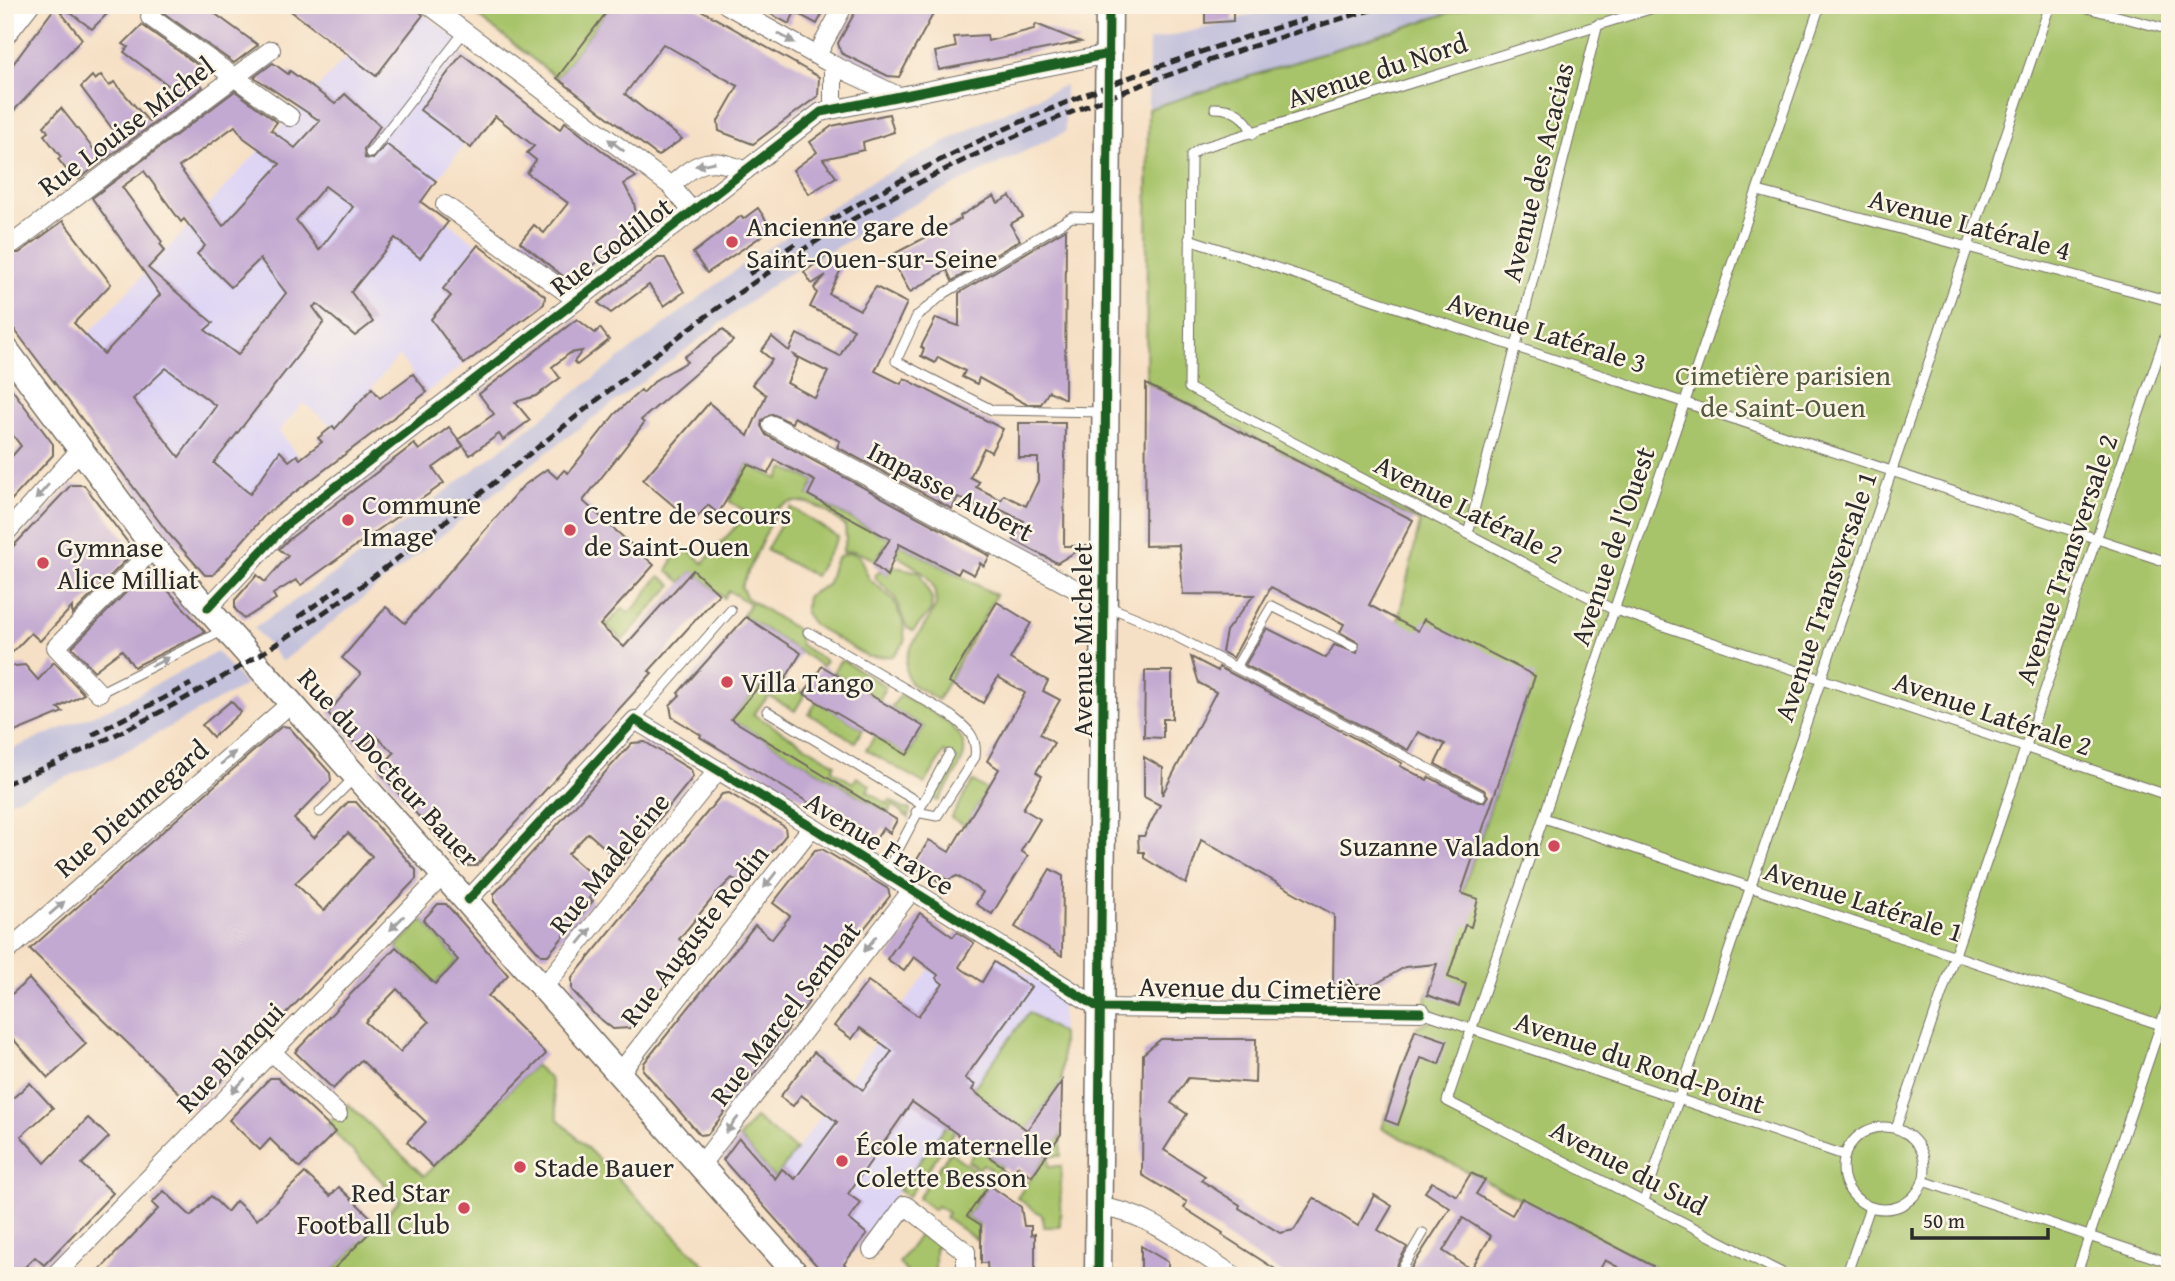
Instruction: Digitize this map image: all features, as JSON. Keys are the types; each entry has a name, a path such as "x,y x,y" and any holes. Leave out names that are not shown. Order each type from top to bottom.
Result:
{"main road":[{"name":"Avenue Michelet","path":"1098,1276 1109,5"},
{"name":"Rue du Docteur Bauer","path":"5,348 79,451 154,548 798,1276"}],"street":[{"path":"5,37 30,5"},
{"path":"429,5 454,13 464,32 671,186 693,212"},
{"path":"727,5 825,60 896,95"},
{"path":"833,108 825,60 844,5"},
{"path":"150,17 290,117"},
{"name":"Rue Louise Michel","path":"12,244 271,50"},
{"name":"Rue Godillot","path":"208,608 286,524 821,112 1109,54"},
{"path":"671,186 686,171 705,162 728,163 745,171"},
{"path":"445,205 577,300"},
{"name":"Impasse Aubert","path":"772,425 1105,605"},
{"path":"5,534 79,451"},
{"path":"99,693 56,647 154,548"},
{"name":"Rue Dieumegard","path":"5,953 291,703"},
{"path":"468,900 635,720"},
{"name":"Avenue Frayce","path":"635,720 812,827 1099,1008"},
{"name":"Rue Madeleine","path":"542,989 718,770"},
{"name":"Rue Auguste Rodin","path":"618,1075 812,827"},
{"name":"Rue Blanqui","path":"54,1276 444,874"},
{"name":"Rue Marcel Sembat","path":"699,1167 912,890"},
{"name":"Avenue du Cimetière","path":"1099,1008 1421,1012"},
{"path":"272,1052 338,1114"},
{"path":"872,1250 905,1205 966,1252 966,1276"},
{"path":"1098,1208 1113,1208 1135,1215 1236,1276"}],"lane":[{"name":"Avenue du Nord","path":"1189,239 1189,160 1191,155 1201,148 1663,5"},
{"name":"Avenue de l'Ouest","path":"1447,1101 1820,5"},
{"name":"Avenue Transversale 1","path":"1644,1201 2050,5"},
{"path":"2076,5 2170,30"},
{"name":"Avenue des Acacias","path":"1468,534 1598,24"},
{"path":"370,153 464,32"},
{"path":"1215,108 1240,115 1252,134"},
{"name":"Avenue Latérale 4","path":"1758,191 2170,301"},
{"path":"1105,412 992,410 896,361 918,316 945,293 1072,217 1107,218"},
{"name":"Avenue Latérale 3","path":"1189,239 2170,563"},
{"name":"Avenue Latérale 2","path":"1189,239 1188,382 1193,393 1614,610 2170,796"},
{"name":"Avenue Transversale 2","path":"1896,1128 2170,322"},
{"path":"1105,605 1158,627 1481,796"},
{"path":"1236,667 1272,606 1354,647"},
{"path":"635,720 731,610"},
{"path":"99,693 226,629"},
{"path":"768,711 919,808 937,816 975,757 976,747 970,730 950,715 808,632"},
{"path":"885,874 948,754"},
{"path":"320,813 356,776"},
{"name":"Avenue Latérale 1","path":"1544,818 2165,1027"},
{"path":"2076,1276 2165,1027 2170,997"},
{"name":"Avenue du Rond-Point","path":"1421,1012 1844,1155"},
{"name":"Avenue du Sud","path":"1447,1101 1788,1276"},
{"path":"1896,1128 1906,1133 1920,1149 1925,1170 1923,1181 1918,1191 1902,1205 1881,1209 1870,1207 1853,1195 1847,1186 1842,1166 1844,1155 1864,1131 1896,1128"},
{"path":"1923,1181 2170,1263"},
{"path":"1846,1276 1870,1207"},
{"path":"1398,1276 1423,1233"}],"shaded area":[{"path":"1280,5 1474,5 1148,109 1149,41 1226,23"},
{"path":"424,14 467,47 420,109 465,144 421,201 478,245 443,289 451,296 431,319 464,364 427,392 399,356 336,429 303,403 279,431 297,455 289,461 307,484 265,515 222,471 168,534 49,376 348,55 376,76"},
{"path":"1065,85 1065,132 914,204 782,278 542,456 282,662 254,628 363,554 741,266 867,184 981,123"},
{"path":"217,652 246,685 113,758 5,803 5,752 113,707"},
{"path":"940,955 982,982 998,956 1055,992 1062,1002 1062,1034 1029,1013 836,1276 759,1200"}],"green space":[{"path":"476,5 612,5 557,78 479,17"},
{"name":"Cimetière parisien de Saint-Ouen","path":"1474,5 2170,5 2170,1276 1671,1276 1382,1128 1417,1026 1432,1021 1435,1012 1423,1008 1529,693 1397,625 1420,522 1146,382 1148,109"},
{"path":"748,464 778,479 784,468 815,481 808,495 832,497 827,506 996,595 938,700 910,683 906,672 906,661 913,642 936,605 929,579 895,554 898,547 886,544 876,560 854,551 842,552 846,539 845,526 822,509 803,502 794,502 777,509 741,587 747,598 797,630 801,645 826,661 822,666 743,615 750,604 729,591 724,598 693,571 681,582 667,570 674,558 687,549 703,563 748,513 729,501"},
{"path":"791,507 838,537 815,576 766,550"},
{"path":"853,553 860,557 869,579 893,599 903,622 905,642 893,656 868,657 814,625 805,613 807,596 827,585 834,563 840,556"},
{"path":"891,566 919,572 932,599 931,611 913,631 907,628 895,597 876,579 875,575 881,571 887,575"},
{"path":"660,576 672,585 623,640 606,625 623,608 628,613 633,610"},
{"path":"840,661 885,686 880,701 833,672"},
{"path":"770,673 805,694 795,711 769,696 753,714 835,764 832,770 853,783 857,777 870,785 867,791 888,804 890,800 904,809 910,809 909,818 893,805 888,813 730,719"},
{"path":"901,695 943,719 960,737 964,747 961,764 938,801 930,797 956,759 944,752 925,784 866,750 875,736 908,755 924,727 891,707"},
{"path":"817,701 863,729 855,742 809,714"},
{"path":"973,781 987,790 965,826 951,818"},
{"path":"423,920 458,960 435,984 396,947"},
{"path":"1029,1012 1062,1034 1062,1081 1020,1140 1011,1119 972,1090"},
{"name":"Stade Bauer","path":"535,1065 550,1079 558,1119 716,1276 327,1276 400,1200 327,1125 348,1104 424,1176"},
{"path":"954,1115 962,1121 908,1197 898,1190"},
{"path":"755,1118 796,1150 775,1179 739,1138"},
{"path":"1061,1134 1061,1156 1049,1156 1049,1166 1061,1166 1060,1227 1044,1227 1042,1215 1017,1198"},
{"path":"978,1148 1002,1166 967,1216 979,1224 977,1240 945,1217 948,1213 937,1206 934,1210 918,1198 950,1152 984,1177 990,1169 983,1164 979,1169 968,1161"},
{"path":"923,1230 939,1242 935,1248 935,1276 910,1276 899,1263"}],"building":[{"path":"60,5 116,5 92,29"},
{"path":"162,5 203,5 258,45 234,63 158,9"},
{"path":"283,5 413,5 423,15 376,76"},
{"path":"612,5 692,5 819,77 818,96 753,144 719,131 718,121 738,86 663,44 625,94 682,139 658,156 557,78"},
{"path":"754,5 827,5 817,24 795,12 789,24"},
{"path":"859,5 938,5 899,77 888,76 841,53 838,43"},
{"path":"1205,5 1233,5 1233,21 1205,23"},
{"path":"56,6 82,39 5,120 5,75"},
{"path":"1036,24 1081,42 939,70 935,52 956,47 954,37 987,35 988,41 1034,29"},
{"path":"142,25 202,68 198,73 204,78 200,83 203,87 79,179 72,170 69,173 58,159 61,157 44,135 48,132 44,126 61,108 98,155 120,139 81,87 92,76 95,80 101,75 109,86 114,82 149,122 173,89 124,52 128,47 123,44"},
{"path":"462,54 560,129 565,122 636,177 624,184 634,203 639,231 575,279 568,280 520,242 534,225 544,233 568,203 527,173 536,160 527,153 534,146 495,116 471,148 420,110"},
{"path":"273,63 288,74 290,71 335,104 345,94 380,126 364,149 365,158 373,159 386,144 436,181 421,202 448,222 420,258 395,238 351,292 373,322 355,336 317,304 313,307 324,322 214,463 250,494 280,451 289,461 297,455 300,459 322,442 318,438 333,426 335,429 372,388 380,398 413,374 427,392 265,515 213,575 205,575 168,533 5,317 5,253 19,253 63,221 111,284 74,323 104,354 160,295 92,198 235,91 277,122 271,130 295,148 320,121 254,77","holes":["235,126 244,138 280,164 223,226 179,167","144,171 181,222 184,219 205,246 197,254 231,287 260,259 286,293 238,355 205,330 213,323 148,268 165,250 122,187","325,186 353,207 319,250 296,220","166,368 216,406 179,457 133,399"]},
{"path":"889,114 894,132 863,142 864,150 823,159 836,177 809,194 793,170 817,152 810,142 832,126"},
{"path":"994,196 998,203 1010,196 1023,217 1010,224 1020,240 952,281 947,270 910,292 890,256 961,219 960,216"},
{"name":"Ancienne gare de Saint-Ouen-sur-Seine","path":"758,208 772,229 707,273 693,253 741,216 743,219"},
{"path":"1066,229 1065,399 1049,391 1041,404 1026,404 979,378 977,384 962,377 965,371 938,357 935,363 921,356 924,349 921,347 936,318 959,326 959,293"},
{"path":"478,245 545,296 544,304 464,364 431,319 451,296 443,289"},
{"path":"827,256 836,263 842,257 846,259 829,294 860,310 876,287 907,303 875,371 901,384 904,378 1003,429 991,452 984,448 970,477 979,482 976,487 1001,500 1004,495 1026,506 1038,481 1038,458 1019,458 1019,423 1065,423 1064,546 1085,546 1057,563 1014,540 1024,521 997,508 994,514 958,497 952,509 837,447 840,441 794,417 792,423 772,414 762,420 761,426 766,435 990,556 984,566 980,563 974,575 961,568 958,574 899,544 887,576 873,564 890,539 808,495 815,481 775,460 768,473 748,464 718,514 708,505 693,522 643,480 709,403 748,436 766,395 752,384 772,360 761,351 772,337 789,351 797,334 840,356 854,329 810,307 817,293 814,288 826,275 812,284 804,272","holes":["792,354 828,372 815,398 787,383 798,359"]},
{"path":"658,258 665,258 684,292 664,306 649,285 611,313 598,303"},
{"path":"577,319 595,333 600,328 609,340 577,365 574,362 582,351 570,353 552,367 560,378 536,396 515,402 530,420 503,440 499,434 470,455 459,439 494,414 479,394"},
{"path":"723,329 733,341 641,420 644,423 583,501 654,565 600,625 624,647 693,570 719,594 649,671 652,673 476,866 462,866 378,770 394,753 375,735 361,750 328,713 361,674 342,658 386,607 405,623 523,486 547,469 557,478 564,470 568,473 615,414 641,390 643,393 657,379 687,362 684,357"},
{"path":"5,380 53,444 53,455 5,507 5,464 21,446 5,425"},
{"path":"1146,384 1413,520 1369,605 1418,631 1424,619 1535,676 1461,893 1478,899 1471,927 1465,925 1448,977 1466,984 1459,1006 1427,995 1437,964 1405,967 1374,985 1333,985 1334,915 1201,840 1186,884 1144,858 1144,852 1139,852 1138,836 1144,836 1160,805 1144,797 1144,757 1163,768 1162,795 1216,692 1199,683 1191,657 1218,671 1219,667 1402,763 1400,766 1427,780 1429,777 1478,802 1484,802 1488,796 1484,790 1435,764 1445,744 1418,732 1408,750 1245,665 1267,628 1326,658 1334,645 1357,653 1359,643 1340,632 1344,624 1271,587 1233,658 1222,652 1226,631 1254,595 1183,594 1179,545 1145,546"},
{"path":"449,427 463,446 433,468 444,483 301,585 296,580 273,594 276,599 244,619 235,609 235,600 257,575 265,582 288,556 279,549 288,540 414,444 419,450"},
{"name":"Gymnase Alice Milliat","path":"71,485 84,485 132,548 131,555 72,615 72,607 40,641 31,633 5,660 5,555"},
{"path":"149,569 205,632 134,667 122,650 94,671 72,647"},
{"path":"997,602 1031,623 1010,659 1048,681 1043,691 1060,700 1040,734 1054,743 1036,772 1042,776 1023,809 1040,819 1021,851 1028,856 992,914 976,904 983,892 957,876 948,880 941,876 938,881 913,866 929,840 949,852 999,769 987,761 1025,693 998,677 983,703 949,682"},
{"path":"746,617 801,653 784,681 770,673 731,719 897,820 890,833 883,828 874,842 700,737 701,735 672,717 670,705 680,695 678,693"},
{"path":"54,662 84,694 58,708 63,712 5,736 5,667 25,665 38,680"},
{"path":"822,666 924,727 907,755 804,694"},
{"path":"1145,671 1172,671 1172,719 1163,719 1163,738 1144,737"},
{"path":"231,701 241,712 213,737 202,725"},
{"path":"282,726 289,727 330,773 331,781 294,819 314,838 348,802 356,802 416,870 416,879 195,1108 30,949","holes":["348,833 372,856 324,911 295,883"]},
{"path":"645,742 691,770 693,777 623,864 588,833 568,854 602,884 589,898 593,901 548,955 541,955 494,902 494,894 632,743"},
{"path":"729,793 785,827 786,835 744,887 732,878 716,894 679,939 693,950 630,1028 613,1029 593,1013 572,990 572,978 722,794"},
{"path":"822,849 888,889 890,896 806,1001 809,1002 803,1010 786,1027 789,1028 708,1134 700,1135 643,1070 644,1063 755,925 772,939 790,916 773,903 815,850"},
{"path":"1050,869 1063,876 1062,956 1015,927"},
{"path":"438,904 446,904 508,975 488,996 546,1054 433,1167 407,1142 426,1122 361,1060 333,1089 295,1052 396,947 435,984 447,972 458,960 423,920","holes":["397,989 429,1022 400,1052 365,1022"]},
{"path":"920,913 953,937 957,932 974,943 959,967 982,982 994,962 1031,987 965,1078 975,1085 972,1090 1027,1130 1062,1081 1061,1134 1032,1176 1018,1166 1012,1173 912,1102 848,1194 861,1203 849,1219 867,1234 844,1264 855,1276 826,1276 723,1160 739,1138 775,1179 782,1169 795,1179 837,1122 801,1095 793,1106 780,1097 814,1052 863,1090 892,1051 860,1028 852,1039 834,1026 868,981 918,1016 943,984 936,978 938,975 914,957 904,971 887,959"},
{"path":"29,979 86,1044 48,1078 5,1030 5,1000"},
{"path":"1415,1030 1447,1041 1439,1064 1421,1058 1398,1125 1385,1120"},
{"path":"1161,1039 1256,1039 1255,1083 1188,1078 1171,1103 1187,1114 1164,1150 1205,1176 1201,1180 1240,1205 1239,1208 1280,1233 1294,1230 1314,1198 1358,1226 1374,1195 1392,1206 1378,1230 1407,1247 1391,1276 1286,1276 1184,1208 1187,1202 1142,1175 1143,1054"},
{"path":"270,1078 278,1078 335,1132 300,1168 270,1139 260,1150 229,1120"},
{"path":"30,1083 53,1108 21,1136 45,1163 88,1118 109,1137 82,1164 113,1193 44,1265 35,1257 21,1271 5,1276 5,1105"},
{"path":"305,1173 330,1196 339,1187 378,1224 327,1276 94,1276 158,1209 152,1203 164,1191 191,1216 211,1196 227,1212 236,1201 257,1220"},
{"path":"1471,1173 1485,1180 1476,1194 1512,1215 1522,1198 1653,1266 1648,1276 1634,1276 1605,1260 1596,1276 1406,1276 1450,1208 1425,1192 1432,1182 1457,1196","holes":["1463,1218 1491,1236 1471,1269 1443,1251"]},
{"path":"989,1185 1021,1207 1024,1226 1031,1226 1031,1235 1035,1234 1035,1276 988,1276 987,1263 981,1263 981,1225 967,1216"},
{"path":"1141,1246 1168,1262 1168,1276 1141,1276"}],"railway":[{"path":"5,784 148,718 194,694 283,640 423,539 692,327 804,249 872,208 942,171 1087,106 1236,52 1388,5"},
{"path":"831,220 945,158 1062,104 1183,58 1306,19"},
{"path":"749,274 796,243"},
{"path":"298,617 341,587"},
{"path":"92,735 191,684"}],"cycle path":[{"path":"1098,1276 1109,5"},
{"path":"208,608 286,525 821,112 1109,54"},
{"path":"468,900 635,720 812,827 1099,1008 1421,1012"}],"place":[{"name":"Ancienne gare de Saint-Ouen-sur-Seine","path":"732,242"},
{"name":"Commune Image","path":"348,520"},
{"name":"Centre de secours de Saint-Ouen","path":"570,530"},
{"name":"Gymnase Alice Milliat","path":"43,563"},
{"name":"Villa Tango","path":"727,682"},
{"name":"Suzanne Valadon","path":"1554,846"},
{"name":"École maternelle Colette Besson","path":"842,1161"},
{"name":"Stade Bauer","path":"520,1167"},
{"name":"Red Star Football Club","path":"464,1208"}]}
